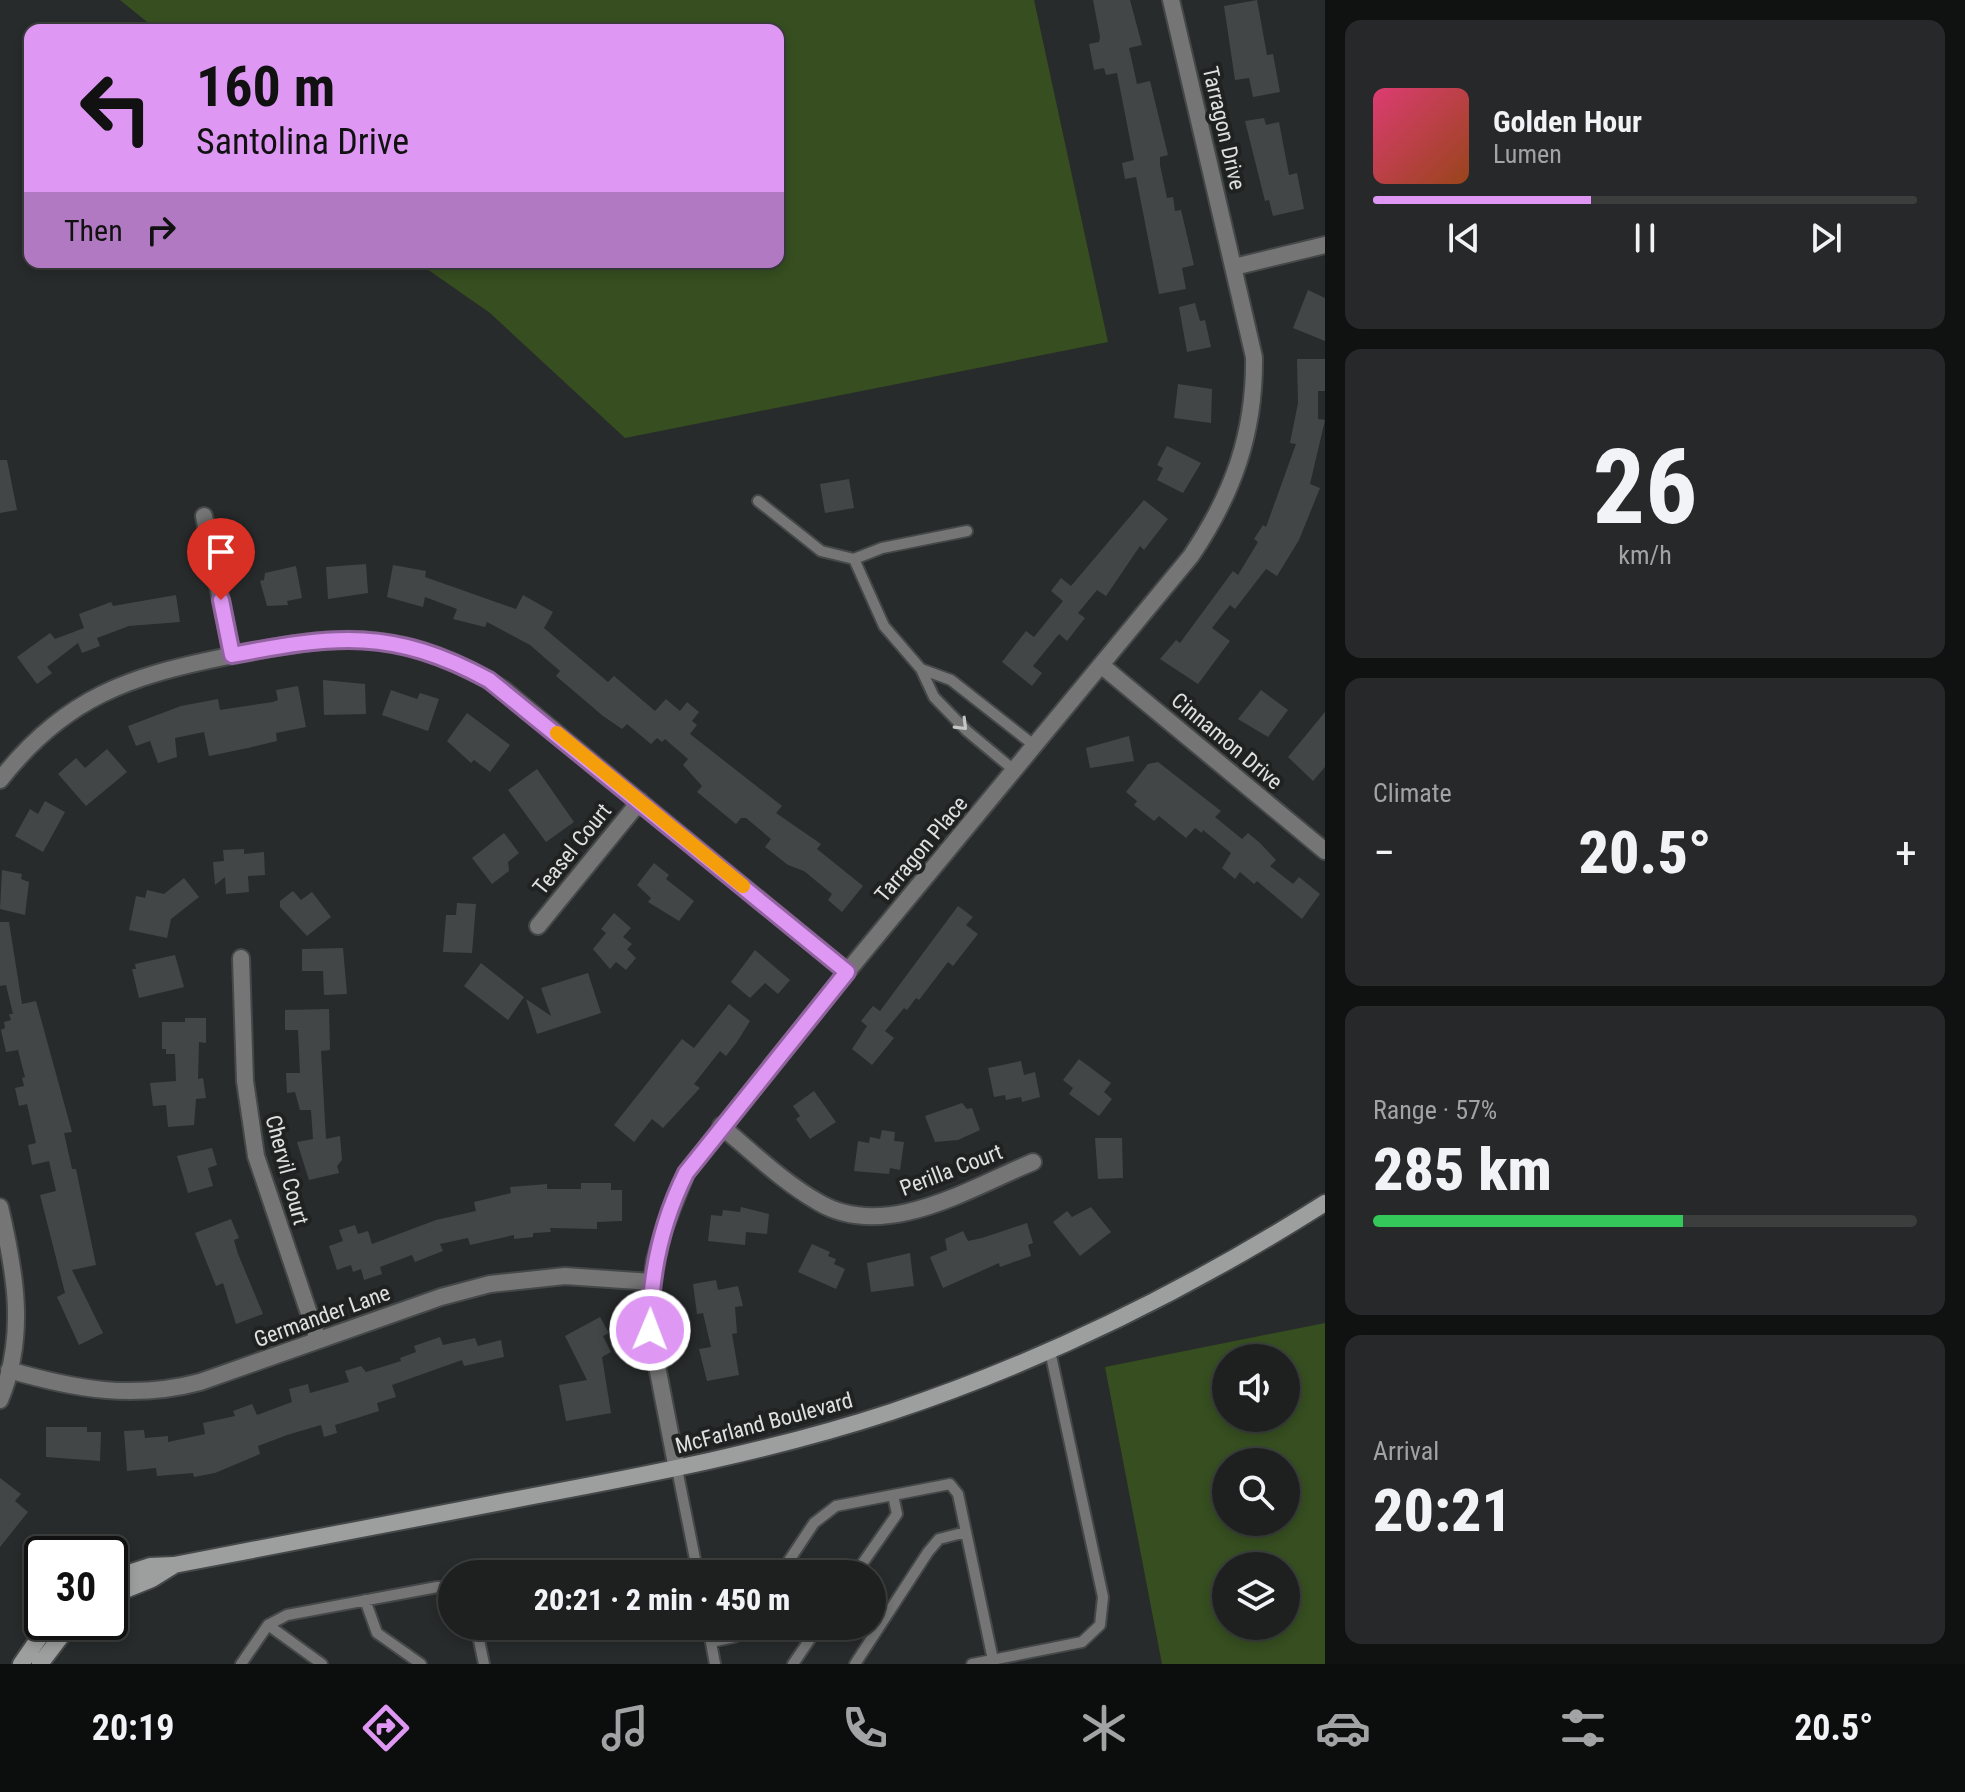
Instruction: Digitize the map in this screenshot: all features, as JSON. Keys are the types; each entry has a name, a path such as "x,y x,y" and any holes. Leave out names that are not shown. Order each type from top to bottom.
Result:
{"street":[{"name":"Tarragon Drive","path":"1171,0 1234,267"},
{"path":"1234,267 1325,245"},
{"name":"Tarragon Place","path":"677,1469 650,1330 655,1260 676,1193 692,1164 721,1126 1205,536 1226,500 1243,455 1254,390 1254,357 1234,267"},
{"path":"204,516 232,655"},
{"path":"0,780 43,731 91,697 144,675 232,655 339,638 389,642 437,654 468,667 503,689 847,972"},
{"name":"Cinnamon Drive","path":"1101,665 1325,851"},
{"name":"Teasel Court","path":"538,926 640,801"},
{"name":"Chervil Court","path":"241,958 245,1081 256,1156 318,1340"},
{"name":"Perilla Court","path":"721,1126 803,1193 832,1209 864,1216 914,1210 1033,1162"},
{"name":"McFarland Boulevard","path":"128,1573 150,1566 174,1565 677,1469 777,1446 871,1418 1050,1351 1165,1297 1325,1203"},
{"path":"0,1207 16,1277 15,1329 9,1370 0,1400"},
{"name":"Germander Lane","path":"9,1370 73,1388 150,1392 200,1382 490,1284 565,1276 652,1282"},
{"name":"McFarland Boulevard","path":"128,1589 174,1565"},
{"path":"21,1664 38,1640"},
{"path":"40,1664 58,1640"}],"lane":[{"path":"758,501 821,551 854,559 882,548 967,531"},
{"path":"854,559 884,626 921,669 934,697 967,731 1015,771"},
{"path":"921,669 951,680 1035,746"},
{"path":"972,1664 1082,1642 1100,1625 1103,1597 1050,1351"},
{"path":"677,1469 695,1560"},
{"path":"790,1560 823,1513 836,1506 950,1484 958,1494 993,1660"},
{"path":"865,1560 897,1514 893,1495"},
{"path":"855,1664 939,1539 966,1532"},
{"path":"241,1664 268,1625 287,1615 438,1589"},
{"path":"365,1600 377,1633 421,1664"},
{"path":"268,1625 322,1664"},
{"path":"479,1640 484,1664"},
{"path":"715,1664 711,1642 720,1640"},
{"path":"793,1664 809,1640"}],"green space":[{"path":"120,0 1034,0 1108,342 625,438 490,313 426,268 784,268 784,24 150,24"},
{"path":"1325,1323 1325,1664 1162,1664 1105,1367 1212,1346 1212,1432 1300,1432 1300,1344 1220,1344"}],"building":[{"path":"1093,0 1130,0 1142,45 1129,48 1137,84 1150,81 1168,155 1160,157 1167,198 1173,197 1175,211 1181,210 1194,265 1182,268 1186,289 1159,294 1136,177 1125,179 1122,163 1134,160 1117,73 1106,75 1104,68 1094,70 1089,44 1099,42 1100,37"},
{"path":"1257,0 1267,55 1273,54 1280,92 1253,97 1249,78 1235,80 1224,6"},
{"path":"1264,118 1266,125 1279,122 1289,175 1297,173 1304,209 1273,216 1269,200 1265,201 1245,121"},
{"path":"1308,290 1325,298 1325,341 1293,328"},
{"path":"1195,303 1200,321 1205,320 1211,347 1187,352 1179,307"},
{"path":"1297,359 1325,359 1325,391 1318,391 1318,419 1325,420 1310,484 1320,488 1299,540 1277,576 1266,569 1235,609 1230,605 1212,628 1230,641 1198,684 1160,659 1176,640 1180,643 1233,571 1238,575 1258,542 1254,539 1263,525 1266,527 1296,444 1290,443 1298,403"},
{"path":"1178,384 1212,389 1211,423 1174,418"},
{"path":"1167,446 1201,463 1183,493 1157,480 1163,468 1157,465"},
{"path":"0,460 7,460 17,510 0,513"},
{"path":"849,479 854,508 825,513 820,484"},
{"path":"1144,500 1168,519 1144,550 1140,546 1106,596 1097,590 1078,613 1085,618 1067,641 1059,634 1033,666 1042,673 1032,686 1002,662 1026,631 1034,637 1063,601 1051,591 1061,578 1071,586"},
{"path":"366,564 368,593 328,599 326,567"},
{"path":"393,565 426,571 425,577 516,609 523,595 553,612 544,628 608,682 614,676 655,711 666,699 680,711 687,702 699,712 692,721 697,725 690,734 782,806 776,813 821,844 817,849 863,886 842,912 828,900 832,894 804,871 788,865 765,847 771,839 746,818 741,818 736,824 697,792 702,786 683,765 688,759 665,739 662,742 657,738 651,744 627,724 622,729 603,716 556,676 560,671 530,645 487,622 485,627 453,619 457,609 425,597 423,607 387,597"},
{"path":"296,566 302,598 287,601 288,605 267,606 260,581 264,580 265,573"},
{"path":"176,595 180,622 129,626 97,638 100,646 82,653 78,643 47,667 52,673 37,684 17,657 50,633 55,639 84,628 79,614 111,602 113,606"},
{"path":"323,680 365,684 366,714 324,715"},
{"path":"298,686 306,727 276,733 277,741 248,748 209,756 204,732 175,738 177,757 158,763 150,741 136,746 128,726 181,706 218,699 220,710 273,702 278,700 276,690"},
{"path":"391,690 417,699 420,693 439,699 428,731 382,715"},
{"path":"1261,690 1288,710 1268,737 1238,719"},
{"path":"1325,712 1325,767 1313,781 1288,757"},
{"path":"467,713 510,745 490,772 474,760 471,763 447,741"},
{"path":"1129,736 1134,761 1090,768 1086,748"},
{"path":"107,749 127,772 86,806 58,774 76,758 85,768"},
{"path":"1158,762 1221,811 1215,817 1242,839 1248,833 1260,843 1276,860 1270,866 1293,884 1299,877 1320,894 1302,919 1257,881 1254,884 1240,872 1235,879 1222,868 1231,853 1203,830 1202,833 1195,828 1186,838 1159,816 1154,821 1134,805 1137,801 1126,792 1148,764"},
{"path":"537,769 574,822 546,842 508,790"},
{"path":"45,801 65,812 43,852 15,836 30,809 38,814"},
{"path":"504,833 519,853 508,862 509,871 492,884 472,858"},
{"path":"244,849 244,854 264,852 265,875 248,876 249,892 226,894 225,877 215,885 213,862 224,861 223,850"},
{"path":"654,863 669,875 666,879 694,901 679,921 648,902 651,898 637,885"},
{"path":"2,870 22,874 21,879 29,882 25,915 0,909"},
{"path":"184,878 199,897 171,919 167,938 129,930 136,896 145,898 147,890 164,894"},
{"path":"293,891 301,900 312,892 331,917 307,936 280,907 280,901"},
{"path":"457,903 476,904 472,953 443,952 446,915 456,915"},
{"path":"958,906 973,917 966,925 978,934 953,966 948,962 919,1000 916,998 907,1010 904,1008 885,1031 894,1038 872,1065 852,1049 867,1026 861,1021 873,1006 880,1011"},
{"path":"614,913 631,928 623,937 632,944 627,949 636,958 626,970 616,962 610,969 593,949 606,933 601,929"},
{"path":"0,922 9,922 22,1004 36,1001 72,1132 64,1133 72,1169 76,1169 96,1265 72,1270 103,1333 79,1345 57,1297 65,1293 40,1195 56,1191 49,1161 32,1165 28,1145 36,1143 27,1104 19,1106 15,1088 24,1086 22,1078 25,1077 18,1050 6,1052 1,1030 5,1028 4,1022 11,1020 9,1014 13,1014 6,985 0,986"},
{"path":"343,948 347,994 324,995 323,971 302,971 302,949"},
{"path":"755,950 790,980 778,994 765,983 750,998 731,982"},
{"path":"175,955 184,987 139,998 132,969 136,969 135,964"},
{"path":"481,963 524,997 508,1020 464,986"},
{"path":"588,973 601,1013 537,1034 526,999 551,1016 541,988"},
{"path":"729,1004 750,1021 737,1042 726,1056 720,1051 694,1084 700,1088 663,1128 652,1119 634,1142 614,1125 682,1039 694,1048"},
{"path":"329,1009 330,1050 321,1051 326,1139 340,1136 342,1160 337,1166 339,1173 309,1180 297,1142 313,1139 311,1110 300,1110 295,1092 287,1093 286,1073 300,1073 298,1030 285,1030 285,1010"},
{"path":"185,1018 206,1018 206,1043 199,1042 198,1079 203,1078 206,1098 196,1099 194,1125 168,1127 166,1105 153,1106 150,1083 176,1081 175,1054 166,1054 166,1049 162,1049 162,1022 185,1022"},
{"path":"1079,1059 1111,1083 1104,1092 1112,1099 1099,1116 1069,1094 1073,1088 1063,1080"},
{"path":"1021,1061 1024,1075 1035,1072 1040,1097 1022,1102 1021,1097 1006,1100 1005,1095 994,1097 988,1068"},
{"path":"814,1091 836,1122 810,1139 796,1119 800,1116 793,1106"},
{"path":"962,1103 967,1109 972,1108 980,1130 958,1140 935,1142 925,1116"},
{"path":"882,1130 895,1132 894,1141 904,1142 900,1170 890,1168 889,1174 854,1171 858,1141 869,1143 870,1137 880,1139"},
{"path":"1095,1138 1122,1138 1123,1178 1098,1179"},
{"path":"212,1148 217,1165 208,1168 213,1186 188,1193 177,1156"},
{"path":"581,1183 611,1183 611,1190 622,1190 622,1221 597,1222 597,1229 550,1228 551,1232 533,1233 533,1237 514,1239 514,1235 470,1245 468,1238 440,1244 443,1251 415,1262 412,1255 380,1267 382,1274 364,1280 361,1269 353,1272 351,1265 337,1270 329,1246 343,1241 339,1230 355,1225 358,1234 368,1231 372,1244 436,1220 476,1211 474,1202 511,1193 510,1187 547,1184 547,1189 581,1189"},
{"path":"741,1207 769,1214 767,1234 746,1232 745,1245 708,1241 711,1215 722,1216 723,1210 740,1212"},
{"path":"1091,1207 1111,1232 1080,1256 1053,1222 1067,1211 1072,1217"},
{"path":"231,1219 239,1238 234,1240 238,1254 263,1314 236,1324 223,1283 216,1286 195,1233"},
{"path":"1027,1223 1033,1243 1028,1245 1031,1256 1000,1267 999,1263 943,1288 930,1257 947,1250 945,1239 963,1231 968,1241"},
{"path":"812,1244 830,1252 828,1256 836,1259 834,1264 845,1269 836,1289 798,1272"},
{"path":"910,1253 914,1286 871,1292 867,1263"},
{"path":"716,1280 718,1290 738,1286 743,1306 735,1307 737,1333 732,1334 739,1375 707,1381 699,1349 711,1347 703,1313 697,1314 693,1284"},
{"path":"600,1317 609,1333 603,1336 611,1352 602,1357 611,1413 566,1421 559,1385 587,1380 565,1336"},
{"path":"440,1337 443,1345 475,1338 478,1346 501,1340 504,1357 464,1366 462,1360 392,1385 396,1397 377,1403 379,1411 335,1425 337,1433 324,1437 321,1425 287,1435 258,1446 260,1454 215,1473 194,1477 193,1473 157,1476 156,1468 127,1471 124,1431 144,1430 145,1438 168,1436 168,1442 205,1434 203,1423 235,1416 233,1411 252,1404 257,1415 292,1402 289,1389 308,1384 310,1393 349,1382 345,1371 361,1366 366,1372 401,1361 400,1358 416,1352 414,1346"},
{"path":"46,1427 87,1427 87,1432 101,1432 100,1461 46,1457"},
{"path":"0,1478 21,1494 15,1501 28,1512 0,1547"}],"slow traffic":[{"path":"557,733 743,886"}],"route":[{"path":"221,600 232,655 298,642 339,638 397,643 468,667 516,699 847,972 686,1173 670,1209 655,1260 650,1330"}]}
